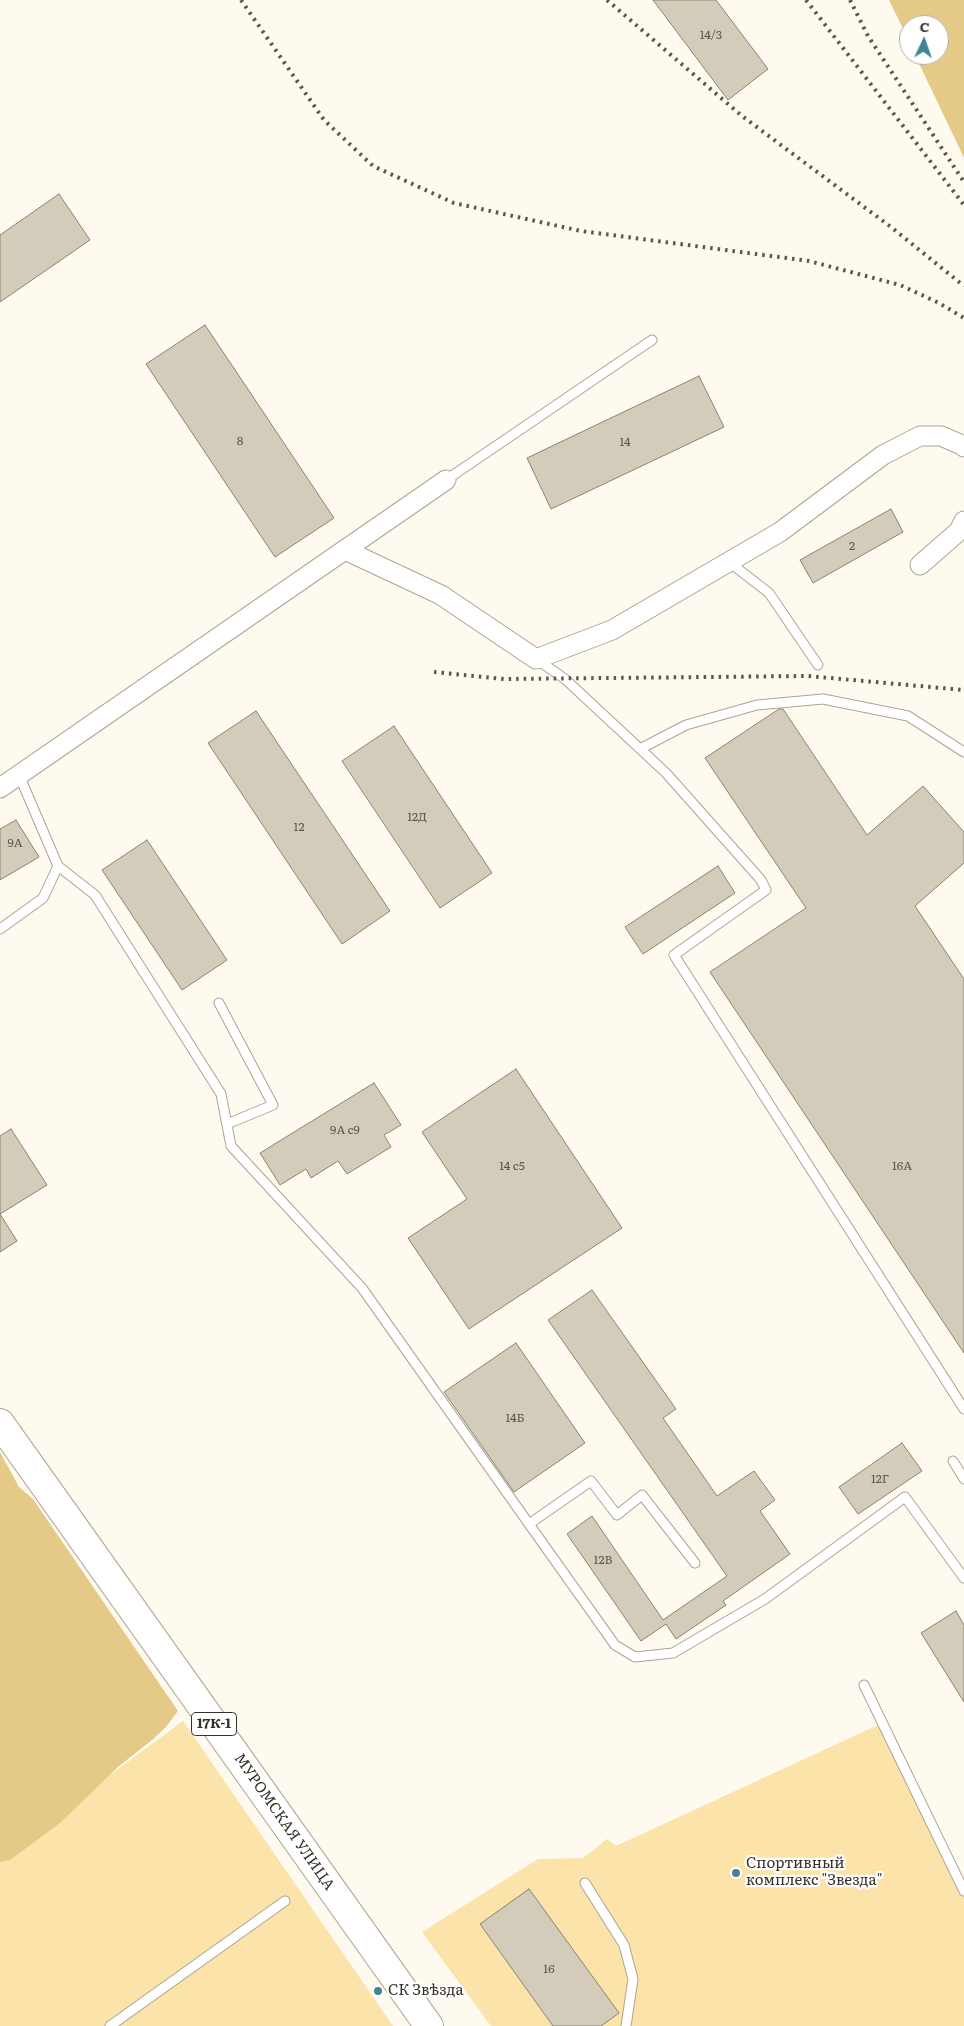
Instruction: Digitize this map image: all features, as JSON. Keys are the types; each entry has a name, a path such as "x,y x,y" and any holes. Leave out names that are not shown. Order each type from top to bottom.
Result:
{"main road":[{"name":"МУРОМСКАЯ УЛИЦА","path":"0,1423 428,2026"}],"street":[{"path":"345,550 441,596 536,659 612,630 780,532 883,455 920,436 941,436 964,447"},
{"path":"0,788 446,480"},
{"path":"920,565 959,531 964,521"}],"lane":[{"path":"446,480 652,340"},
{"path":"729,561 770,593 818,665"},
{"path":"536,659 565,678 666,773 761,880 766,890 674,955 964,1409"},
{"path":"640,749 686,725 757,705 823,699 908,716 964,752"},
{"path":"19,775 58,866 95,895 221,1094 231,1146 362,1288 615,1645 634,1657 673,1653 765,1599 905,1497 964,1578"},
{"path":"0,929 43,898 58,866"},
{"path":"219,1003 273,1105 227,1124"},
{"path":"953,1461 964,1479"},
{"path":"529,1524 591,1481 616,1515 642,1495 695,1562"},
{"path":"864,1685 964,1891"},
{"path":"585,1883 624,1945 633,1979 626,2026"},
{"path":"110,2026 285,1901"}],"shaded area":[{"path":"889,0 964,0 964,158 920,65 949,65 949,15 899,15 899,20"},
{"path":"0,1452 19,1487 33,1499 178,1711 166,1727 118,1767 60,1823 10,1860 0,1862"},
{"path":"183,1721 393,2026 0,2026 0,1856"},
{"name":"Спортивный комплекс \"Звезда\"","path":"878,1725 964,1888 964,2026 491,2026 422,1932 538,1859 583,1858 607,1839 616,1846"}],"building":[{"path":"653,0 716,0 768,69 728,100"},
{"path":"59,194 90,240 0,302 0,235"},
{"path":"205,325 334,518 275,557 146,364"},
{"path":"699,376 724,427 551,509 527,458"},
{"path":"891,509 903,532 813,583 800,560"},
{"path":"779,709 783,709 867,835 923,786 964,832 964,863 915,906 964,979 964,1353 710,972 806,908 705,758"},
{"path":"256,711 390,911 342,944 208,743"},
{"path":"394,726 492,873 440,908 342,761"},
{"path":"16,820 39,857 0,880 0,829"},
{"path":"147,840 227,960 182,990 102,870"},
{"path":"718,866 735,893 643,954 625,927"},
{"path":"516,1069 622,1228 469,1329 408,1238 467,1199 422,1132"},
{"path":"374,1083 401,1125 384,1135 391,1147 347,1174 338,1161 311,1178 306,1169 280,1185 260,1153"},
{"path":"11,1129 47,1185 0,1214 0,1136"},
{"path":"0,1214 17,1241 0,1252"},
{"path":"592,1290 676,1409 663,1418 717,1496 754,1471 775,1500 760,1511 790,1554 723,1601 726,1605 676,1639 666,1624 641,1641 567,1534 592,1516 663,1620 727,1576 548,1320"},
{"path":"516,1343 585,1443 514,1492 444,1392"},
{"path":"902,1443 922,1471 858,1514 839,1487"},
{"path":"956,1611 964,1625 964,1702 921,1633"},
{"path":"529,1889 619,2013 601,2026 553,2026 480,1924"}],"railway":[{"path":"241,0 324,120 373,166 454,203 581,231 809,261 900,285 939,303 964,318"},
{"path":"607,0 742,116 891,227 964,286"},
{"path":"806,0 964,205"},
{"path":"850,0 868,36 964,182"},
{"path":"434,672 504,679 808,676 964,690"}],"place":[{"name":"Спортивный комплекс \"Звезда\"","path":"736,1873"},
{"name":"СК Звѣзда","path":"378,1991"}]}
